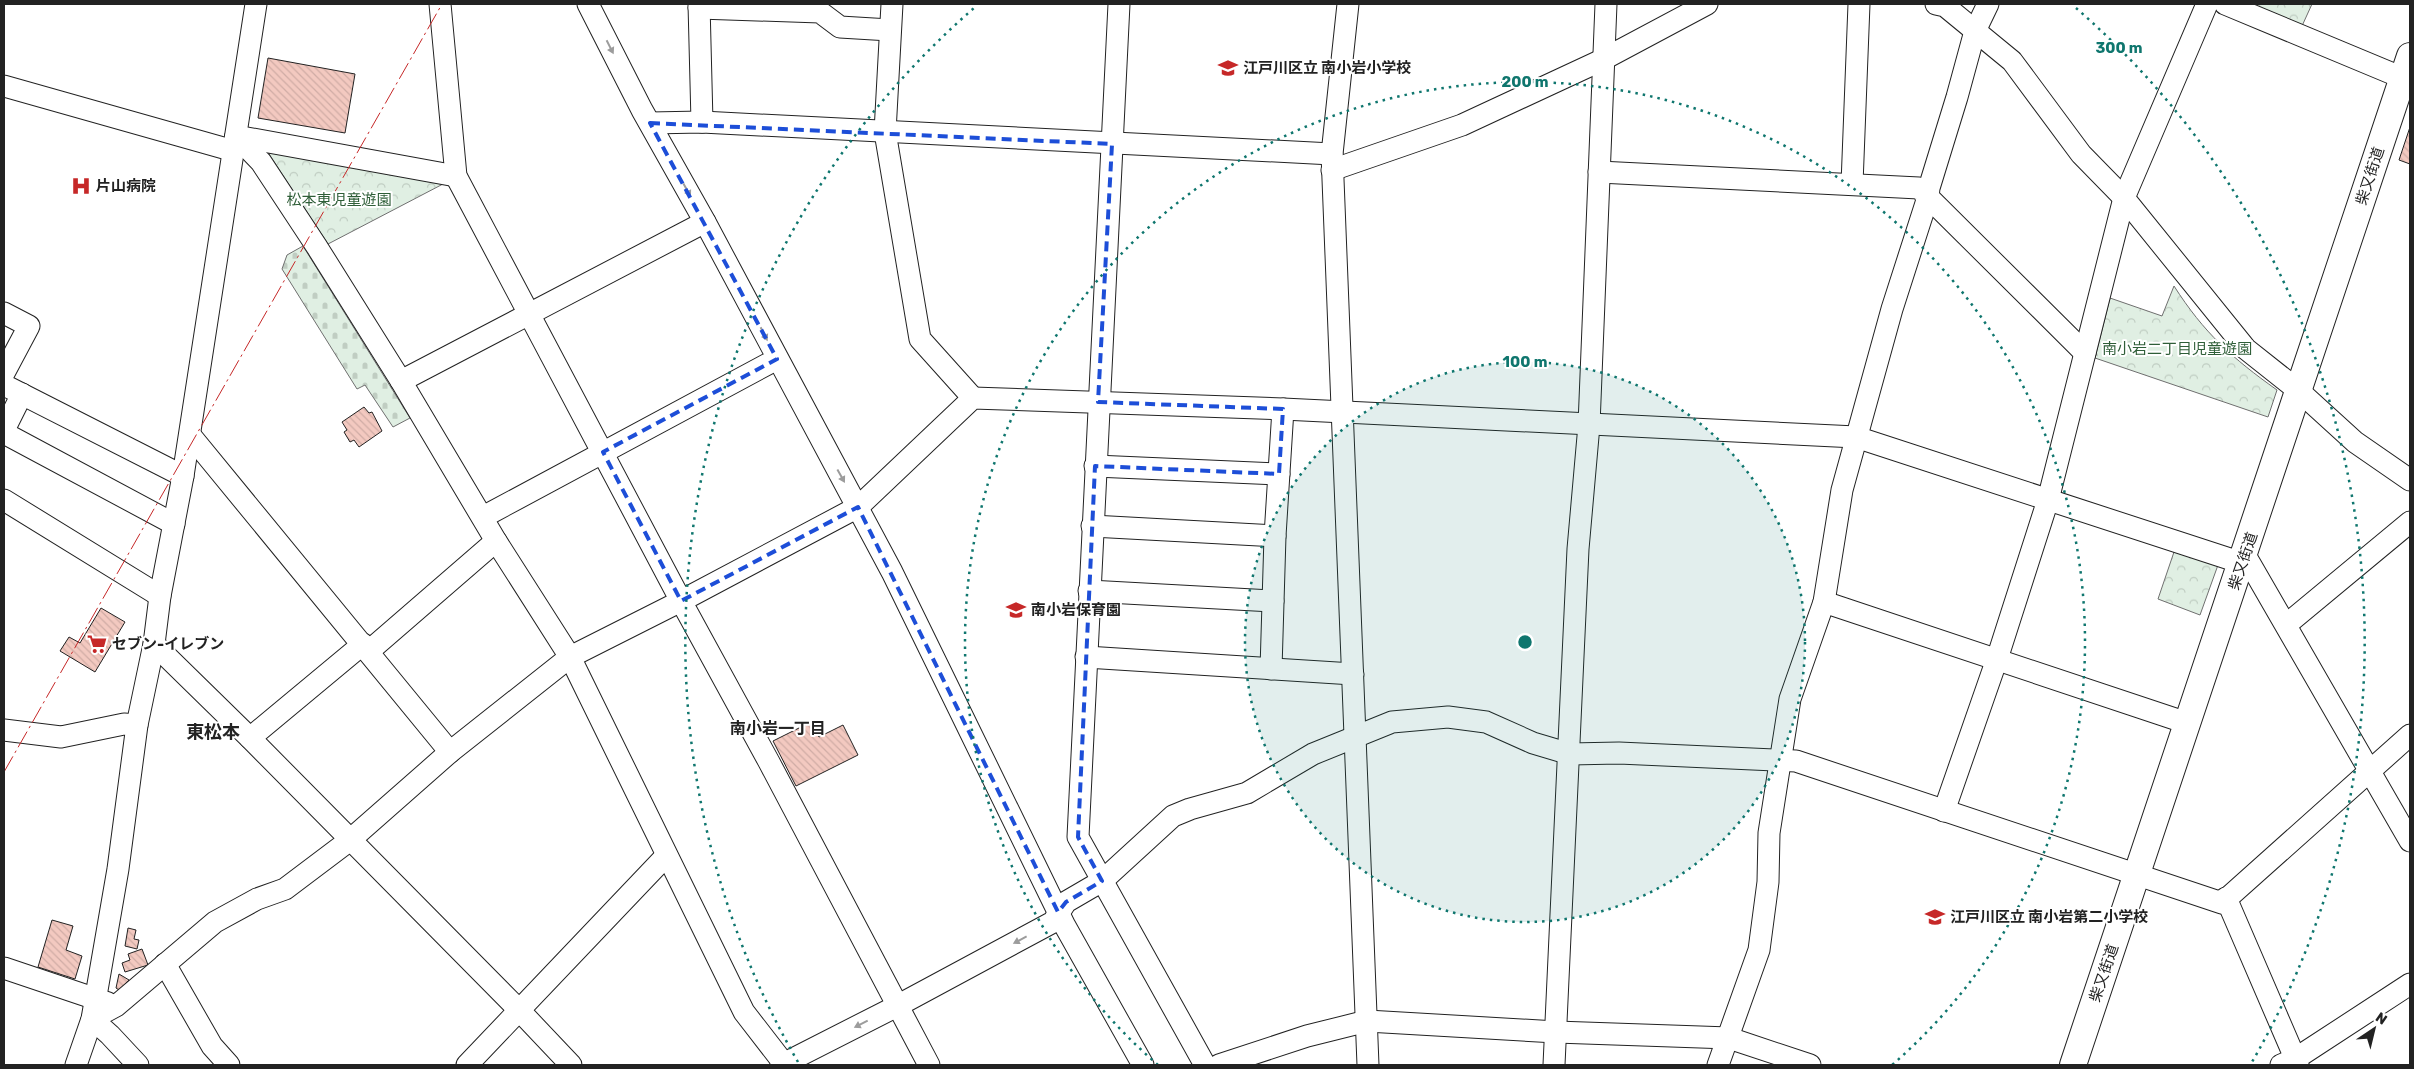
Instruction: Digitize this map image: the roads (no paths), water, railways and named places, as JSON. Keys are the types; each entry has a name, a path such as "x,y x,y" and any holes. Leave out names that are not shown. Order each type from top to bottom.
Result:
{"main road":[{"name":"柴又街道","path":"2073,1065 2408,72"}],"street":[{"path":"76,1065 92,1019 118,869 137,725 154,644 160,596 190,435 256,4"},
{"path":"440,4 456,176 928,1065"},
{"path":"588,4 650,123 858,506 1058,912 1143,1065"},
{"path":"892,4 885,132 920,339 973,398"},
{"path":"1119,4 1078,837 1205,1065"},
{"path":"1348,4 1332,162 1368,1065"},
{"path":"1554,1065 1570,754 1578,549 1589,425 1602,60 1606,4"},
{"path":"650,123 702,122 1112,144 1332,162 1462,125 1602,60 1708,4"},
{"path":"1852,184 1859,4"},
{"path":"1936,4 1945,6 2012,61 2081,154 2124,198 2246,349 2299,391 2356,442 2410,480"},
{"path":"1718,1065 1759,950 1768,882 1769,833 1790,699 1824,602 1842,490 1892,309 1928,197 1975,31 1988,4"},
{"path":"1944,811 1997,659 2048,500 2124,198 2206,4"},
{"path":"2225,4 2408,72"},
{"path":"702,122 699,6 820,12 840,27 890,30"},
{"path":"4,86 235,144 456,176"},
{"path":"235,144 261,162 401,381 496,541 570,657 744,1012 783,1065 1053,922 1066,902 1102,881 1173,816 1190,809 1248,793 1313,754 1392,722 1448,717 1486,722 1533,743 1570,754 1619,753 1796,761 2222,903 2410,735"},
{"path":"1599,172 1919,188 2085,353"},
{"path":"401,381 705,222"},
{"path":"4,313 29,326 4,373"},
{"path":"483,517 777,359"},
{"path":"174,524 4,431 13,389 183,476"},
{"path":"92,1019 116,1006 215,922 257,899 284,889 350,840 450,752 570,657 681,601 858,506 973,398 1283,409 1856,437 2048,500 2244,559 2286,625 2410,842"},
{"path":"1271,669 1275,536 1283,409"},
{"path":"190,435 450,752"},
{"path":"1095,466 1279,474"},
{"path":"4,500 160,596"},
{"path":"2286,625 2410,522"},
{"path":"1092,526 1275,536"},
{"path":"250,738 366,648 496,541"},
{"path":"1089,591 1273,601"},
{"path":"1824,602 2187,723"},
{"path":"154,644 250,738 571,1065"},
{"path":"1086,657 1353,674"},
{"path":"4,730 61,737 124,724 137,725"},
{"path":"467,1065 666,856"},
{"path":"2226,898 2292,1063 2410,984"},
{"path":"165,964 212,1046 228,1065"},
{"path":"4,968 116,1006"},
{"path":"92,1019 138,1065"},
{"path":"1219,1065 1307,1036 1366,1021 1556,1032 1729,1038 1810,1065"}],"place":[{"name":"江戸川区立 南小岩小学校","path":"1228,68"},
{"name":"片山病院","path":"81,186"},
{"name":"南小岩保育園","path":"1016,610"},
{"name":"セブン-イレブン","path":"97,644"},
{"name":"江戸川区立 南小岩第二小学校","path":"1935,917"}],"district":[{"name":"南小岩一丁目","path":"778,728"},
{"name":"東松本","path":"213,732"}],"park label":[{"name":"松本東児童遊園","path":"339,200"},
{"name":"南小岩二丁目児童遊園","path":"2177,349"}]}
